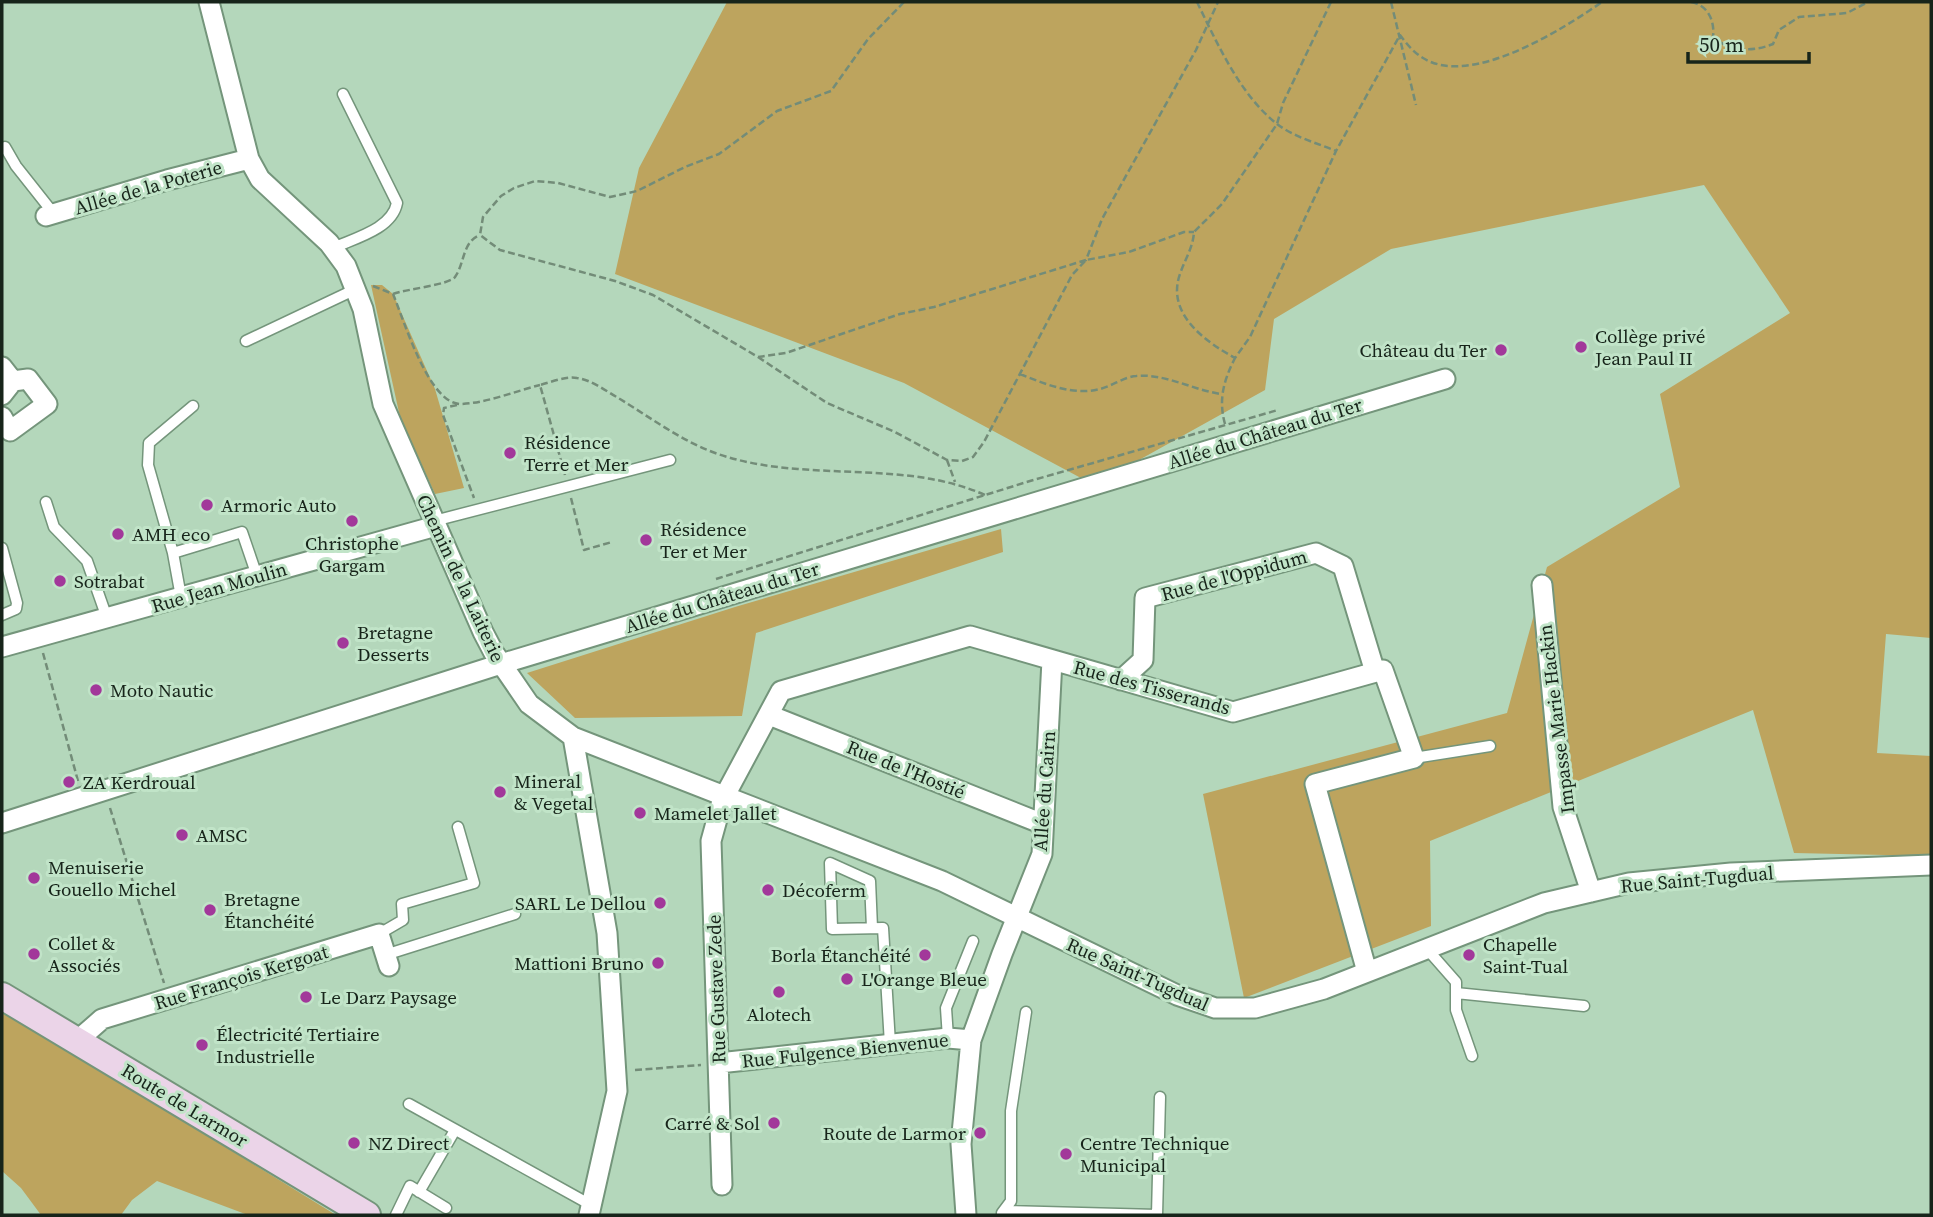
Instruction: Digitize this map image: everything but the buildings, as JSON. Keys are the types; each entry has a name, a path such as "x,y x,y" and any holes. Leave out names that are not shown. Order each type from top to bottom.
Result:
{"main road":[{"name":"Route de Larmor","path":"2,996 367,1215"}],"street":[{"name":"Chemin de la Laiterie","path":"209,2 249,159 260,179 333,248 356,288 383,404 435,524 501,664 529,704 573,737"},
{"name":"Allée de la Poterie","path":"50,215 249,159"},
{"path":"2,417 10,430 47,404 28,379 5,381"},
{"name":"Allée du Château du Ter","path":"2,823 501,664 1444,379"},
{"name":"Rue Jean Moulin","path":"2,648 435,524"},
{"name":"Rue de l'Oppidum","path":"1121,680 1143,660 1145,598 1316,553 1343,566 1375,672"},
{"name":"Impasse Marie Hackin","path":"1542,585 1563,807 1591,892"},
{"name":"Rue des Tisserands","path":"725,796 781,691 970,636 1233,712 1375,672"},
{"name":"Allée du Cairn","path":"966,1215 961,1144 971,1040 1042,854 1052,660"},
{"path":"1367,972 1315,785 1414,758 1383,670 1375,672"},
{"name":"Rue de l'Hostié","path":"769,715 1044,824"},
{"path":"573,737 607,933 617,1091 590,1210"},
{"name":"Rue Saint-Tugdual","path":"573,737 942,881 1177,995 1215,1009 1255,1008 1324,989 1544,903 1629,883 1731,873 1931,865"},
{"name":"Rue Gustave Zede","path":"722,1185 711,841 725,796"},
{"path":"379,934 387,960"},
{"name":"Rue François Kergoat","path":"78,1040 102,1019 379,934"},
{"name":"Rue Fulgence Bienvenue","path":"719,1063 948,1038 971,1040"}],"lane":[{"path":"333,248 381,226 395,214 397,204 343,94"},
{"path":"5,147 50,215"},
{"path":"246,341 356,288"},
{"path":"181,597 173,552 148,466 149,443 193,406"},
{"path":"435,524 478,510 670,460"},
{"path":"46,502 54,527 87,561 107,618"},
{"path":"173,552 242,533 257,576"},
{"path":"2,548 17,603 13,612 2,615"},
{"path":"1414,758 1490,746"},
{"path":"379,934 404,920 402,904 474,883 458,827"},
{"path":"872,928 870,881 830,863 832,929 883,928 890,1044"},
{"path":"387,960 514,914"},
{"path":"948,1038 946,1008 972,941"},
{"path":"1427,949 1456,982 1456,1010 1472,1056"},
{"path":"1456,993 1584,1006"},
{"path":"1002,1213 1012,1200 1012,1111 1026,1012"},
{"path":"1002,1213 1157,1215 1160,1097"},
{"path":"409,1104 590,1210"},
{"path":"419,1192 455,1130"},
{"path":"396,1215 410,1186 446,1208"}],"path":[{"path":"393,294 425,284 446,284 454,279 470,243 480,235 483,217 501,196 514,188 535,181 558,183 610,197 637,191 685,167 719,154 777,111 831,92 868,38 904,2"},
{"path":"1198,2 1245,86 1277,124 1336,152"},
{"path":"480,235 500,250 615,281 653,295 758,357 827,403 895,432 947,460 962,461 973,457 1002,413 1072,275 1086,260 1102,219 1218,2"},
{"path":"1236,358 1211,342 1182,315 1176,303 1176,288 1193,244 1194,232 1222,204 1277,124 1283,103 1331,2"},
{"path":"1391,2 1416,105"},
{"path":"1399,35 1424,59 1462,66 1491,60 1559,32 1602,2"},
{"path":"1692,2 1699,3 1707,12 1714,25 1713,37 1723,45 1755,51 1773,44 1779,30 1799,17 1847,13 1868,2"},
{"path":"1225,424 1221,394 1236,358 1250,337 1336,152 1399,35"},
{"path":"758,357 786,353 900,314 934,307 1086,260 1129,252 1184,232 1194,232"},
{"path":"356,288 379,286 393,294 430,383 445,398 460,404"},
{"path":"1020,374 1061,389 1081,392 1100,389 1135,376 1171,380 1196,390 1221,394"},
{"path":"478,510 443,415 444,408 573,377 584,380 696,444 737,460 808,471 922,475 956,482 985,495"},
{"path":"540,385 565,475"},
{"path":"708,582 985,495 1277,408 1293,425"},
{"path":"947,460 956,482"},
{"path":"570,495 584,550 612,542"},
{"path":"39,637 82,798"},
{"path":"105,791 169,999"},
{"path":"616,1072 719,1063"}],"shaded area":[{"path":"727,2 1931,2 1931,638 1886,634 1877,753 1931,756 1931,856 1794,853 1753,710 1430,841 1431,926 1244,998 1203,794 1507,713 1547,567 1680,487 1660,394 1790,313 1704,185 1391,249 1274,319 1265,390 1094,485 904,383 615,274 639,168"},
{"path":"371,285 382,285 393,294 435,389 464,488 435,494 400,417"},
{"path":"1001,529 1003,552 756,633 742,716 575,718 527,673 735,607"},
{"path":"2,1009 336,1215 248,1215 157,1181 132,1200 121,1215 41,1215 21,1188 2,1171"}],"place":[{"name":"Collège privé Jean Paul II","path":"1581,347"},
{"name":"Château du Ter","path":"1501,350"},
{"name":"Résidence Terre et Mer","path":"510,453"},
{"name":"Armoric Auto","path":"207,505"},
{"name":"Christophe Gargam","path":"352,521"},
{"name":"AMH eco","path":"118,534"},
{"name":"Résidence Ter et Mer","path":"646,540"},
{"name":"Sotrabat","path":"60,581"},
{"name":"Bretagne Desserts","path":"343,643"},
{"name":"Moto Nautic","path":"96,690"},
{"name":"ZA Kerdroual","path":"69,782"},
{"name":"Mineral & Vegetal","path":"500,792"},
{"name":"Mamelet Jallet","path":"640,813"},
{"name":"AMSC","path":"182,835"},
{"name":"Menuiserie Gouello Michel","path":"34,878"},
{"name":"Décoferm","path":"768,890"},
{"name":"SARL Le Dellou","path":"660,903"},
{"name":"Bretagne Étanchéité","path":"210,910"},
{"name":"Collet & Associés","path":"34,954"},
{"name":"Borla Étanchéité","path":"925,955"},
{"name":"Chapelle Saint-Tual","path":"1469,955"},
{"name":"Mattioni Bruno","path":"658,963"},
{"name":"L'Orange Bleue","path":"847,979"},
{"name":"Alotech","path":"779,992"},
{"name":"Le Darz Paysage","path":"306,997"},
{"name":"Électricité Tertiaire Industrielle","path":"202,1045"},
{"name":"Carré & Sol","path":"774,1123"},
{"name":"Route de Larmor","path":"980,1133"},
{"name":"NZ Direct","path":"354,1143"},
{"name":"Centre Technique Municipal","path":"1066,1154"}]}
